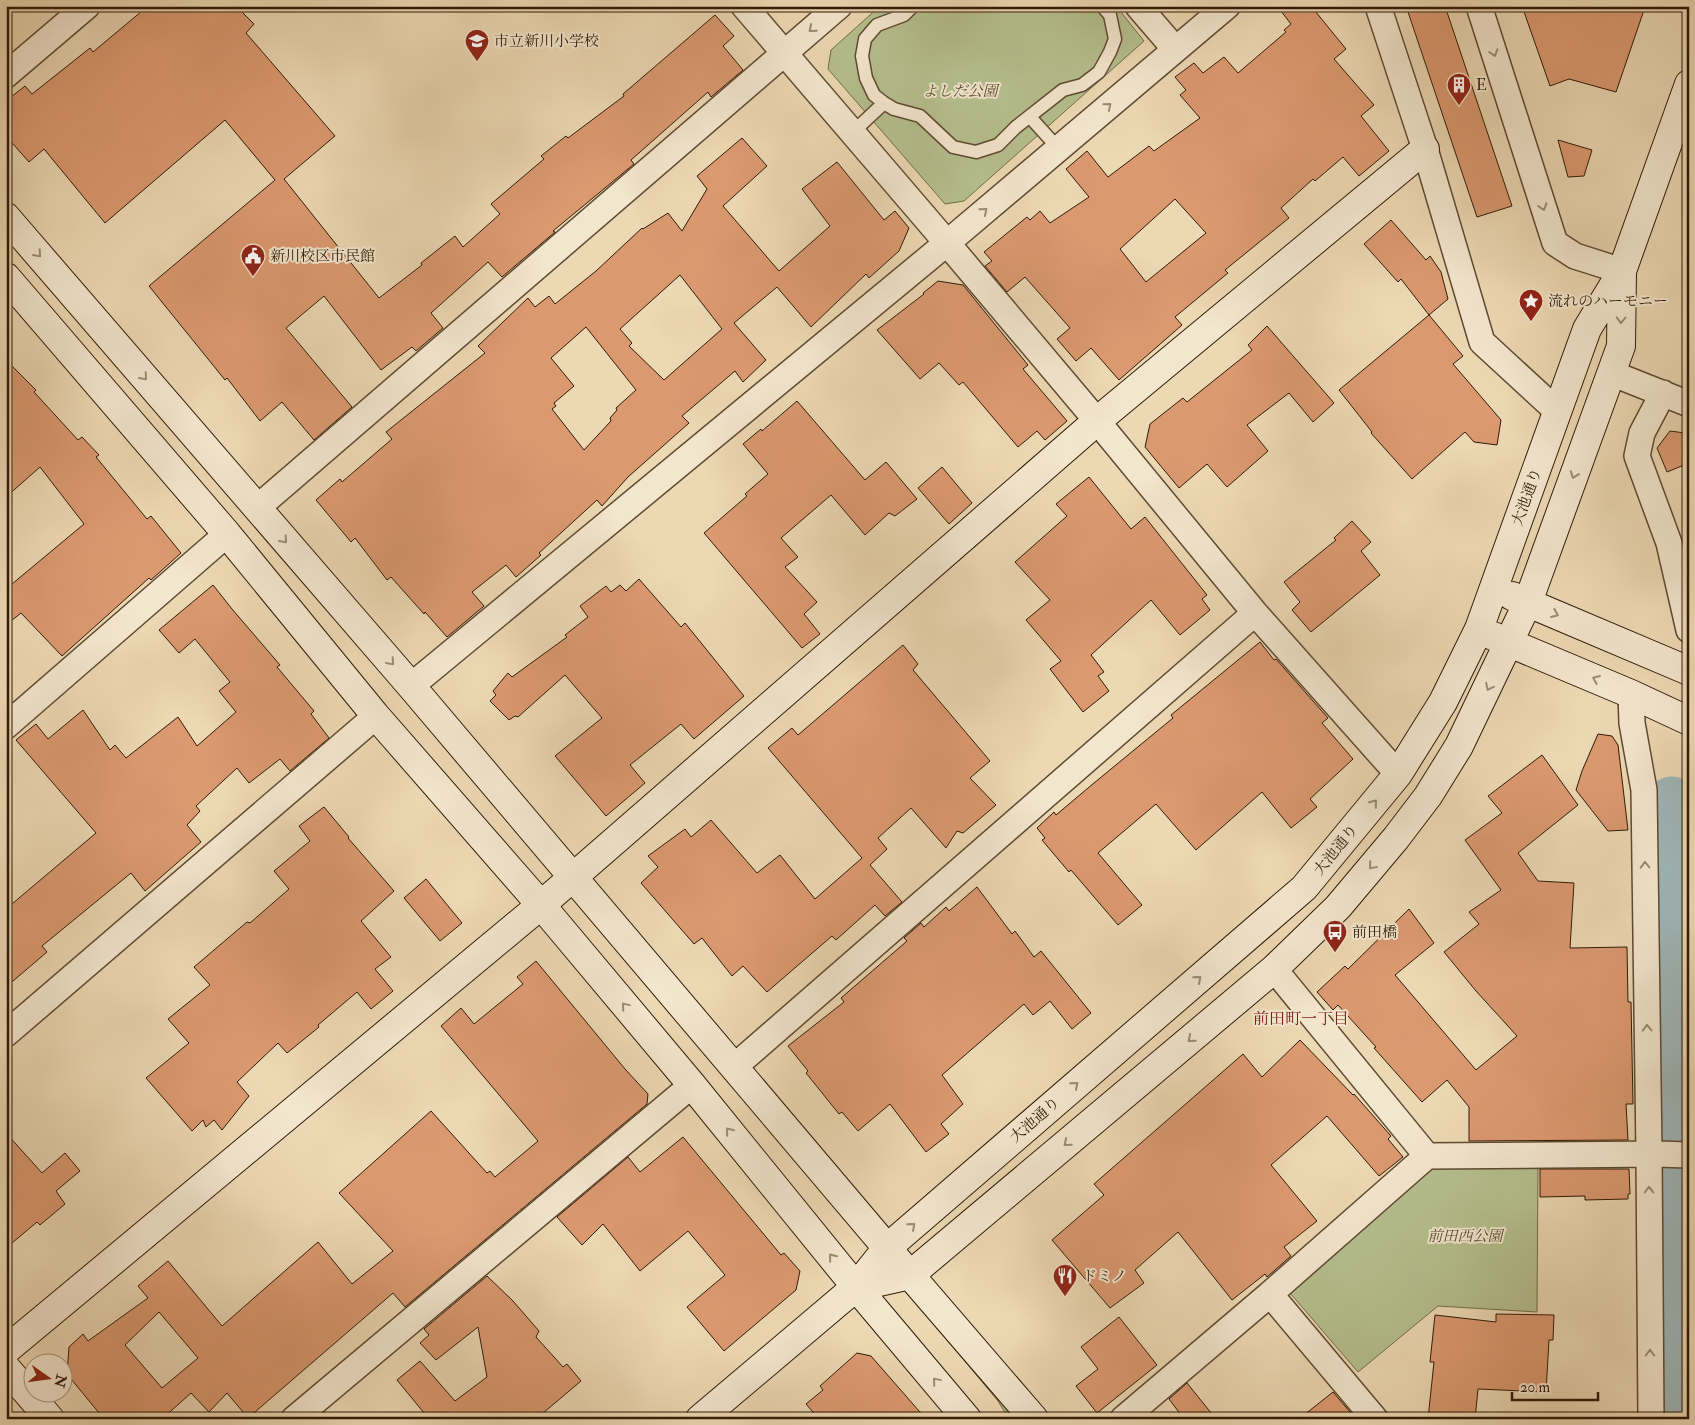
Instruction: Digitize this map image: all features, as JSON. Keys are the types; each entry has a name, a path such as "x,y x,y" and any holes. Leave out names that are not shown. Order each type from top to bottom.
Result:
{"street":[{"path":"6,75 87,6"},
{"path":"744,6 1097,421 1254,613 1398,774"},
{"path":"257,508 839,6"},
{"path":"1138,6 1175,49"},
{"path":"411,686 947,243 1226,6"},
{"path":"1378,6 1425,149 1482,342 1557,411"},
{"path":"1479,6 1555,244 1575,256 1622,272 1689,84"},
{"path":"6,1350 540,905 1097,421 1425,149"},
{"path":"6,217 411,686 1034,1419"},
{"name":"大池通り","path":"856,1288 910,1275 1274,969 1338,907 1396,838 1428,796 1459,746 1528,602 1621,346 1622,272"},
{"name":"大池通り","path":"700,1419 856,1288 887,1248 1304,888 1398,774 1443,702 1479,629 1587,329 1622,272"},
{"path":"6,277 227,534 376,716 540,905 692,1085 856,1288 967,1419"},
{"path":"1611,373 1689,404"},
{"path":"1663,393 1642,434 1637,456 1669,543 1689,630"},
{"path":"11,712 227,534"},
{"path":"1494,589 1689,671"},
{"path":"734,1067 1254,613"},
{"path":"1479,629 1689,721"},
{"path":"1631,694 1632,723 1644,790 1653,1154 1650,1419"},
{"path":"6,1034 376,716"},
{"path":"1274,969 1427,1156"},
{"path":"294,1419 692,1085"},
{"path":"1123,1419 1270,1294 1427,1156 1689,1155"},
{"path":"1270,1294 1375,1419"},
{"path":"6,1368 50,1419"}],"lane":[{"path":"913,6 904,15 877,25 865,39 862,56 866,78 874,95 884,103 894,109 920,116 953,147 976,152 998,145 1016,127 1063,90 1082,85 1099,72 1115,39 1110,15 1102,6"},
{"path":"853,132 884,103"},
{"path":"1030,117 1058,148"}],"green space":[{"name":"よしだ公園","path":"880,6 1116,6 1144,41 964,201 945,204 828,69 831,50"},
{"name":"前田西公園","path":"1442,1163 1538,1166 1537,1312 1438,1306 1358,1372 1290,1293 1428,1170"},
{"path":"939,1328 1024,1419 1009,1419 998,1401"}],"building":[{"path":"148,6 236,6 254,24 246,33 335,136 284,179 379,298 422,265 421,263 455,236 463,247 500,214 491,204 544,159 541,156 566,136 568,138 624,96 623,94 715,15 734,36 723,46 743,70 711,97 708,92 631,160 634,164 553,231 555,232 502,277 488,262 431,313 443,328 416,351 412,347 381,370 324,296 286,328 352,407 314,440 282,402 260,421 227,378 225,380 149,286 275,180 225,120 105,223 44,149 29,162 6,136 6,101 25,86 32,94 90,48 93,52"},
{"path":"1277,6 1311,6 1346,49 1334,59 1374,105 1361,116 1389,151 1359,176 1343,157 1315,181 1313,179 1281,208 1289,218 1225,270 1228,273 1175,317 1182,325 1119,380 1091,348 1076,361 1057,339 1070,328 1025,277 1007,292 985,266 992,261 984,252 1027,217 1030,220 1040,211 1050,223 1089,197 1066,169 1087,151 1108,177 1149,146 1154,151 1200,118 1180,95 1186,90 1175,77 1194,63 1203,73 1224,57 1238,73 1286,32 1284,30 1291,24","holes":["1175,199 1206,233 1146,282 1120,249"]},
{"name":"E","path":"1406,6 1445,6 1512,206 1477,217"},
{"path":"1522,6 1631,6 1644,10 1616,92 1569,79 1550,86"},
{"path":"742,138 767,166 723,206 779,271 830,226 802,189 837,162 884,220 895,211 909,228 899,251 869,278 866,274 811,327 777,287 734,323 766,360 743,382 735,371 682,416 689,423 628,477 602,506 597,500 539,553 541,555 516,577 506,565 472,592 484,606 447,637 391,577 387,580 355,538 351,542 316,500 340,479 342,482 392,439 386,432 485,353 478,346 528,298 535,307 549,296 555,304 596,271 642,228 668,213 682,231 707,189 697,176","holes":["680,275 722,329 664,380 629,346 632,343 620,329","586,327 636,390 616,408 617,410 610,418 611,421 584,450 552,409 556,406 554,403 574,386 551,358"]},
{"path":"1558,140 1592,150 1584,176 1568,177"},
{"path":"1391,220 1426,260 1430,256 1441,272 1448,299 1429,315 1401,279 1398,282 1364,244"},
{"path":"938,281 963,285 1028,365 1023,369 1067,421 1045,440 1037,431 1018,447 963,382 959,385 939,363 920,379 877,330"},
{"path":"1429,315 1463,356 1453,364 1501,420 1497,445 1474,442 1465,432 1412,479 1371,433 1339,390"},
{"path":"1267,326 1334,403 1313,422 1289,393 1247,425 1268,451 1227,487 1207,464 1179,488 1145,447 1150,424 1183,398 1187,402 1252,350 1248,345"},
{"path":"6,360 36,390 34,392 78,440 82,437 99,455 96,457 147,519 151,516 181,553 151,580 149,578 62,656 21,613 6,625 6,589 84,524 40,467 6,497"},
{"path":"797,401 865,480 886,462 917,499 895,516 889,513 865,535 831,495 781,538 798,557 785,567 817,602 804,614 820,634 802,648 704,533 747,496 745,494 768,474 743,444 761,429 762,431"},
{"path":"1670,431 1685,433 1689,446 1689,463 1667,472 1657,448"},
{"path":"942,467 972,503 949,524 918,488"},
{"path":"1089,477 1131,529 1145,517 1207,595 1202,599 1210,610 1180,635 1151,600 1091,655 1104,672 1098,676 1109,691 1083,712 1050,669 1061,661 1026,620 1050,600 1015,562 1067,516 1056,504"},
{"path":"1352,521 1371,542 1361,551 1380,575 1311,632 1292,610 1300,602 1284,582 1336,540 1334,538"},
{"path":"639,579 681,627 685,623 744,696 694,739 681,724 630,765 645,783 606,816 555,756 602,718 565,675 518,717 515,716 509,720 490,701 496,695 493,691 508,673 512,677 567,637 565,635 588,617 580,606 606,586 611,592 620,585 626,591"},
{"path":"213,585 280,665 277,667 314,711 311,714 329,738 290,771 280,759 249,783 237,768 196,806 200,811 187,825 201,842 145,891 131,873 42,946 47,952 6,987 6,909 96,833 16,740 36,724 48,739 83,710 110,750 115,745 126,758 178,717 197,746 236,712 219,691 230,682 195,639 179,653 159,630"},
{"path":"1260,642 1274,660 1276,659 1328,718 1322,723 1353,759 1310,799 1317,807 1291,828 1262,792 1196,850 1156,804 1098,853 1142,905 1118,925 1071,870 1069,872 1042,840 1045,838 1037,828 1054,812 1056,815 1173,718 1171,715"},
{"path":"903,645 918,664 913,670 990,761 970,778 996,805 963,833 957,831 946,848 911,808 878,838 887,849 870,865 902,902 885,916 875,905 836,940 832,936 767,992 743,966 732,976 702,938 694,944 641,883 658,867 648,856 685,829 691,837 711,820 757,873 780,855 815,899 862,858 768,748 792,728 798,735"},
{"path":"1598,734 1612,736 1618,745 1628,830 1608,831 1576,790"},
{"path":"1542,755 1578,805 1518,853 1538,881 1574,883 1570,948 1627,947 1628,1002 1631,1002 1633,1104 1626,1104 1628,1140 1469,1141 1469,1107 1447,1080 1422,1102 1338,1005 1333,1010 1317,992 1345,966 1348,969 1409,909 1434,943 1395,975 1476,1070 1517,1036 1444,952 1479,924 1469,912 1501,890 1465,840 1502,813 1488,796"},
{"path":"324,807 394,891 361,921 391,957 375,969 393,991 371,1009 357,992 287,1053 278,1043 237,1082 249,1096 222,1130 214,1120 206,1127 203,1120 192,1131 146,1078 189,1043 168,1019 210,985 194,967 247,922 250,923 289,889 274,871 310,841 299,826"},
{"path":"426,879 462,923 440,941 404,898"},
{"path":"977,887 1012,934 1015,931 1034,957 1041,951 1091,1013 1072,1029 1050,1001 1033,1015 1024,1004 942,1075 963,1104 941,1124 949,1134 926,1152 890,1104 858,1131 842,1112 839,1114 806,1073 808,1071 788,1046 844,1002 841,998 907,941 904,938 921,923 924,927 946,907 949,911"},
{"path":"536,961 648,1094 647,1104 405,1307 393,1293 248,1418 227,1393 209,1412 191,1393 162,1419 104,1419 72,1380 72,1352 69,1352 69,1347 83,1334 88,1341 148,1298 138,1286 168,1261 222,1326 318,1242 352,1284 393,1251 339,1193 431,1111 487,1173 490,1171 495,1177 538,1141 441,1026 461,1008 474,1024 523,984 517,977","holes":["159,1312 198,1358 162,1388 125,1345"]},
{"path":"1300,1040 1354,1094 1391,1136 1388,1139 1403,1157 1379,1176 1327,1116 1271,1165 1317,1221 1284,1247 1291,1256 1267,1277 1265,1274 1232,1300 1178,1232 1135,1270 1144,1283 1110,1308 1052,1240 1104,1195 1094,1184 1243,1054 1262,1077"},
{"path":"6,1133 42,1173 65,1153 80,1171 56,1191 65,1204 40,1225 37,1222 6,1248"},
{"path":"683,1137 781,1255 784,1253 800,1271 796,1290 724,1351 687,1307 725,1275 688,1231 640,1271 603,1224 582,1245 557,1217 628,1157 640,1172"},
{"path":"1540,1169 1629,1169 1630,1194 1628,1194 1628,1199 1585,1200 1585,1196 1540,1197"},
{"path":"487,1276 513,1301 539,1331 536,1337 563,1367 567,1364 581,1381 536,1419 429,1419 397,1380 420,1361 455,1401 487,1377 478,1327 436,1360 420,1343 429,1335 424,1329"},
{"path":"1496,1314 1554,1315 1553,1340 1549,1340 1546,1392 1478,1389 1475,1419 1428,1419 1434,1362 1430,1362 1435,1315 1496,1322"},
{"path":"1119,1317 1157,1365 1097,1413 1076,1386 1098,1369 1081,1347"},
{"path":"857,1353 871,1356 926,1419 819,1419 806,1404 823,1390 820,1386"},
{"path":"1187,1383 1216,1419 1184,1419 1169,1399"},
{"path":"1333,1392 1356,1419 1299,1419"}],"waterway":[{"path":"1672,802 1683,1419"}],"place":[{"name":"市立新川小学校","path":"477,62"},
{"name":"E","path":"1459,106"},
{"name":"新川校区市民館","path":"253,277"},
{"name":"流れのハーモニー","path":"1531,322"},
{"name":"前田橋","path":"1335,953"},
{"name":"ドミノ","path":"1065,1297"}],"district":[{"name":"前田町一丁目","path":"1301,1019"}]}
